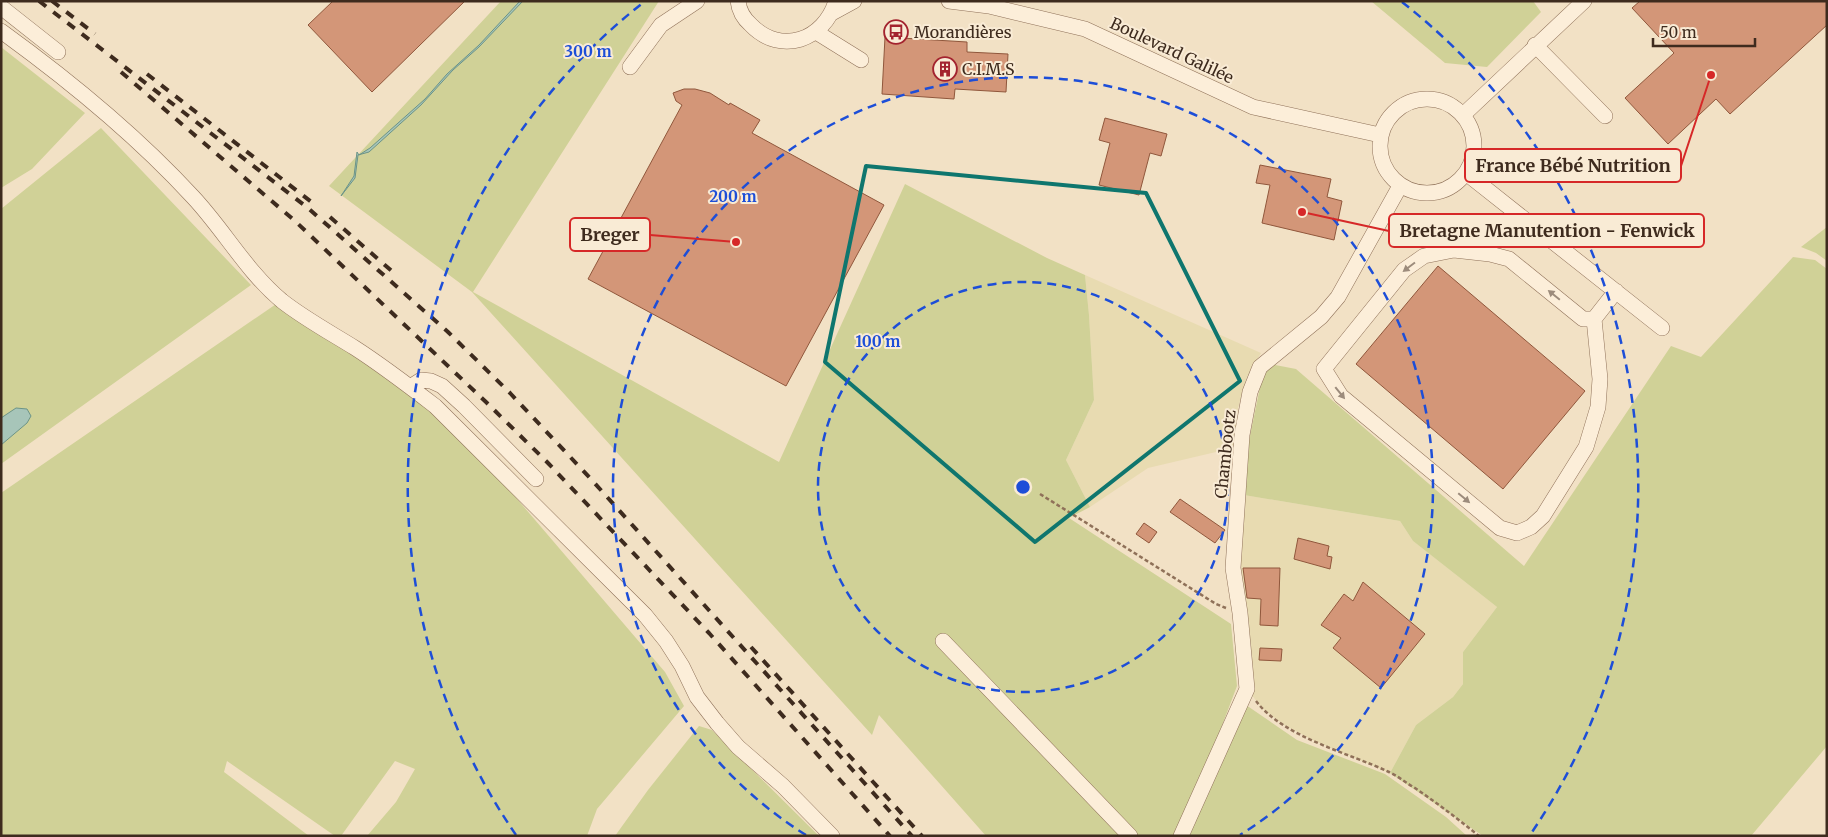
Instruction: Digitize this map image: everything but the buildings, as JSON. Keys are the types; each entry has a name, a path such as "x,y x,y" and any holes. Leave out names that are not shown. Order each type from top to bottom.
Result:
{"street":[{"path":"630,67 661,25 697,1"},
{"path":"738,1 746,20 757,32 771,39 786,42 802,39 816,32 825,24 834,7 854,1"},
{"name":"Boulevard Galilée","path":"949,1 989,6 1086,29 1253,107 1380,135"},
{"path":"1463,115 1535,45 1584,1"},
{"path":"1,7 58,52"},
{"path":"1,32 76,88 162,166 194,198 259,278 282,300 410,386 435,406 645,615 666,641 698,697 716,723 738,747 783,786 832,836"},
{"path":"816,32 862,60"},
{"path":"30,53 41,39"},
{"path":"1535,45 1605,116"},
{"path":"1423,98 1438,99 1452,105 1463,115 1471,128 1474,144 1473,159 1466,173 1456,184 1442,191 1428,194 1413,192 1400,186 1387,172 1380,154 1380,135 1386,121 1396,110 1408,102 1423,98"},
{"path":"1466,173 1662,328"},
{"name":"Chambootz","path":"1247,689 1240,613 1233,568 1242,435 1250,392 1260,367 1321,317 1338,297 1400,186"},
{"path":"1594,319 1583,319 1509,259 1490,254 1454,250 1424,256 1404,270 1324,369 1341,396 1500,528 1517,532 1531,527 1543,516 1586,447 1598,407 1600,379 1594,319 1616,291"},
{"path":"410,386 421,380 431,381 442,386 536,479"},
{"path":"943,641 1130,836"},
{"path":"1181,836 1247,689"}],"path":[{"path":"1040,494 1216,604 1240,613"},
{"path":"1247,689 1262,708 1284,724 1315,741 1390,772 1445,808 1479,836"}],"highlighted area":[{"path":"866,166 1146,193 1240,381 1035,542 825,362"}],"shaded area":[{"path":"520,1 523,1 479,47 453,70 421,105 369,152 360,155 425,99 447,74 479,45"},
{"path":"357,152 359,155 355,178 341,196 354,176"},
{"path":"1085,275 1261,353 1247,377 1238,408 1233,448 1148,468 1090,507 1066,460 1094,400"},
{"path":"16,408 27,409 31,416 27,423 1,445 1,418"},
{"path":"1238,494 1400,521 1413,541 1497,607 1463,652 1463,684 1453,697 1416,725 1390,773 1315,741 1284,725 1262,708 1247,689 1240,613"}],"green space":[{"path":"501,1 659,1 473,292 779,462 905,184 1047,258 1085,275 1094,400 1066,460 1090,507 1069,518 1231,624 1237,686 1215,744 1174,836 986,836 879,715 872,735 472,292 329,186"},
{"path":"1371,1 1533,1 1541,12 1487,67 1445,63"},
{"path":"1,47 85,113 32,169 1,188"},
{"path":"101,128 251,285 1,464 1,209"},
{"path":"1827,227 1827,261 1816,253 1801,247"},
{"path":"1793,257 1815,260 1827,269 1827,746 1751,836 1483,836 1390,773 1416,725 1453,697 1463,684 1463,652 1497,607 1413,541 1400,521 1238,494 1265,363 1296,369 1524,566 1671,346 1701,357"},
{"path":"282,300 453,424 665,672 684,706 597,809 587,836 367,836 396,802 415,769 395,761 341,836 335,836 227,761 224,772 309,836 1,836 1,493"},
{"path":"1246,705 1297,740 1385,774 1446,817 1467,836 1187,836"},
{"path":"699,726 712,730 819,836 615,836 648,790"}],"railway":[{"path":"39,1 308,208 448,332 510,393 590,478 912,836"},
{"path":"52,1 95,34"},
{"path":"121,72 295,221 547,462 709,633 890,836"},
{"path":"147,74 314,204"},
{"path":"330,217 394,273"},
{"path":"751,647 922,836"}],"place":[{"name":"Morandières","path":"896,32"},
{"name":"C.I.M.S","path":"945,69"},
{"name":"France Bébé Nutrition","path":"1711,75"},
{"name":"Bretagne Manutention - Fenwick","path":"1302,212"},
{"name":"Breger","path":"736,242"}]}
